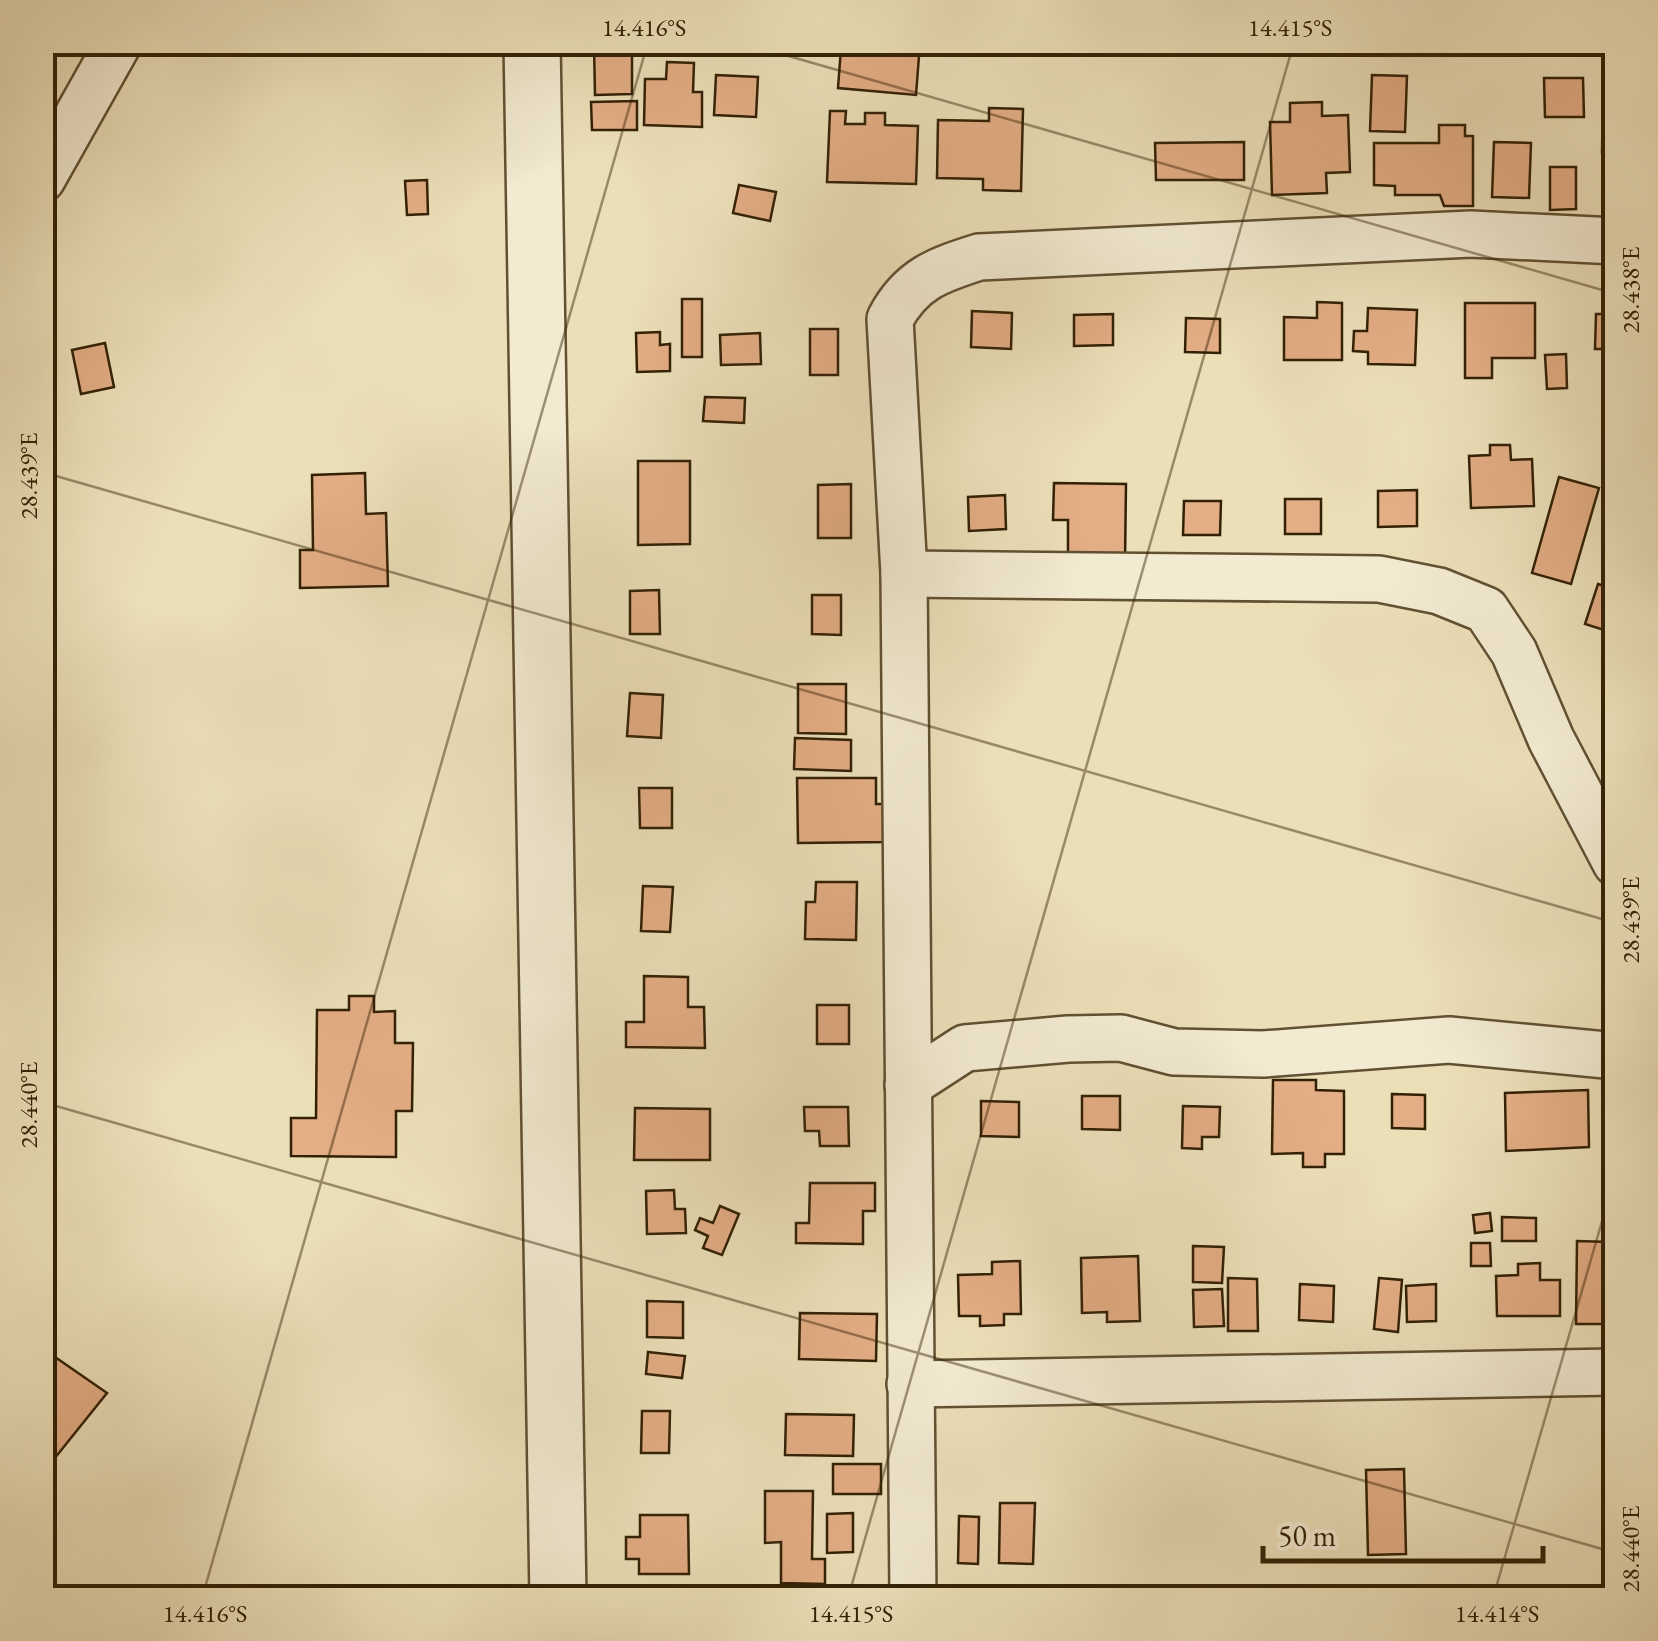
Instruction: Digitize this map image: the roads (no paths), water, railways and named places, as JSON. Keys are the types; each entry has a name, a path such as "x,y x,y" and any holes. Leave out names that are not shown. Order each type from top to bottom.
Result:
{"street":[{"path":"42,179 119,42"},
{"path":"532,42 558,1598"},
{"path":"913,1598 904,574 890,319 904,293 928,274 979,256 1470,234 1616,240"},
{"path":"904,574 1379,579 1440,591 1486,610 1514,652 1552,738 1616,863"},
{"path":"908,1085 965,1048 1068,1039 1121,1038 1174,1052 1264,1054 1449,1040 1616,1056"},
{"path":"910,1384 1616,1372"}]}
